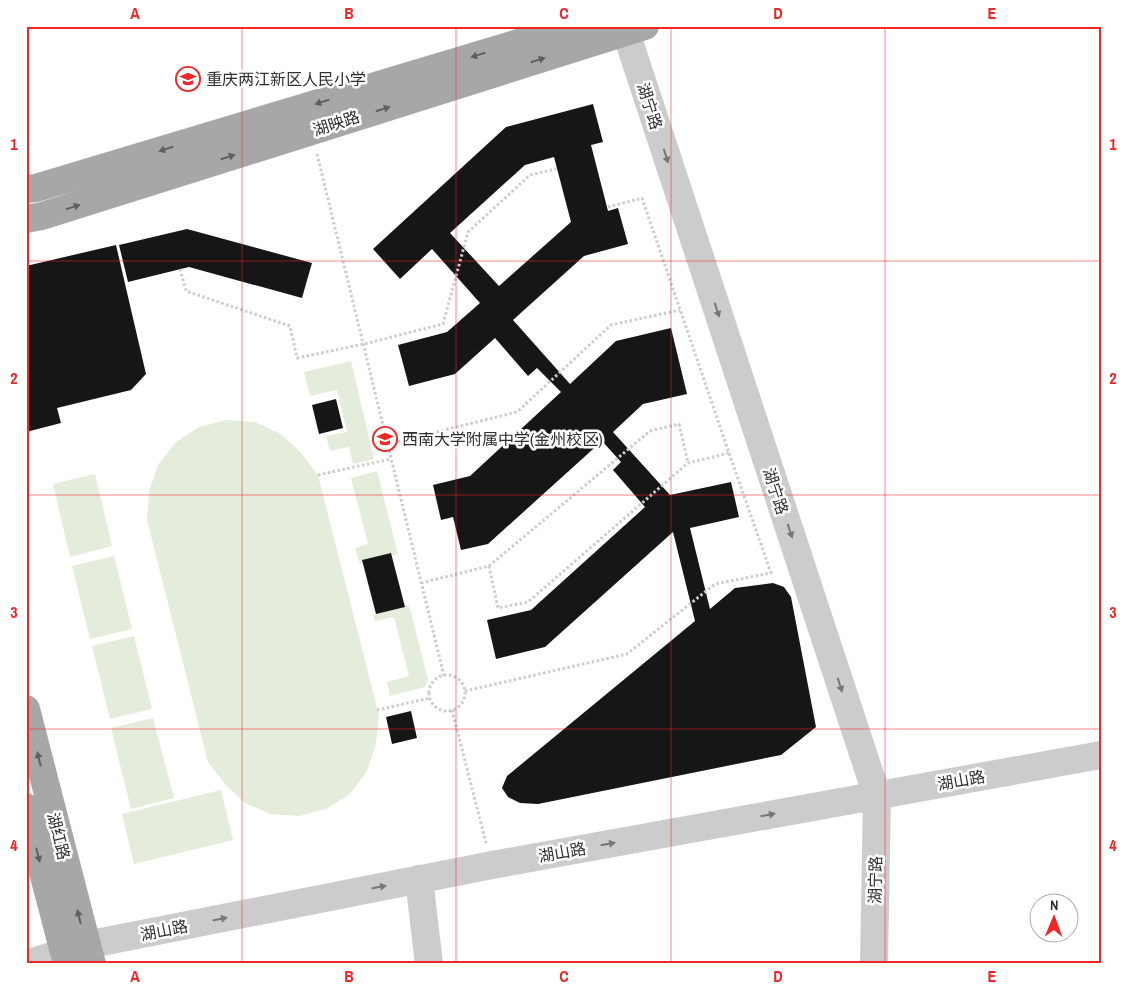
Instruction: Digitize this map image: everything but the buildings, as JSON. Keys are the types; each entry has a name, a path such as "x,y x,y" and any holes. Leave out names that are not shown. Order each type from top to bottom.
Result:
{"main road":[{"name":"湖映路","path":"26,189 36,188 574,26"},
{"name":"湖映路","path":"26,219 42,216 312,131 632,28"},
{"name":"湖红路","path":"26,708 77,956"},
{"name":"湖红路","path":"26,807 77,956"}],"street":[{"name":"湖宁路","path":"632,28 877,796 874,964"},
{"name":"湖山路","path":"26,964 77,956 419,879 1101,755"},
{"path":"419,879 429,964"}],"path":[{"path":"312,131 444,676"},
{"path":"180,269 186,292 290,326 297,358 364,344 442,324 468,232 530,175 556,169"},
{"path":"465,691 626,654 715,584 771,573 642,198 608,207"},
{"path":"388,444 517,412 611,325 680,310"},
{"path":"421,583 489,566 650,431 679,424 688,463"},
{"path":"489,566 498,608 528,602 688,463 729,453"},
{"path":"318,475 391,459"},
{"path":"444,676 457,678 462,682 465,691 461,704 452,710 440,709 435,706 430,698 430,690 435,680 444,676"},
{"path":"377,710 430,698"},
{"path":"452,710 492,865"}],"green space":[{"path":"351,361 374,459 353,464 349,447 330,451 326,436 347,432 337,390 310,396 304,372"},
{"path":"227,420 255,422 281,434 301,453 318,475 379,716 376,744 367,771 350,794 326,809 299,816 270,814 245,803 225,784 208,762 147,520 149,491 158,465 176,442 199,427"},
{"path":"377,471 398,554 392,556 391,553 363,560 363,563 360,564 355,548 368,544 351,478"},
{"path":"95,474 112,546 70,557 53,484"},
{"path":"114,556 132,629 90,639 72,566"},
{"path":"409,605 428,679 425,687 390,696 387,682 409,676 394,617 375,621 373,614"},
{"path":"134,636 152,709 110,719 92,646"},
{"path":"153,718 174,798 131,809 111,728"},
{"path":"221,790 233,840 134,864 122,814"}],"place":[{"name":"重庆两江新区人民小学","path":"188,79"},
{"name":"西南大学附属中学(金州校区)","path":"385,439"}]}
